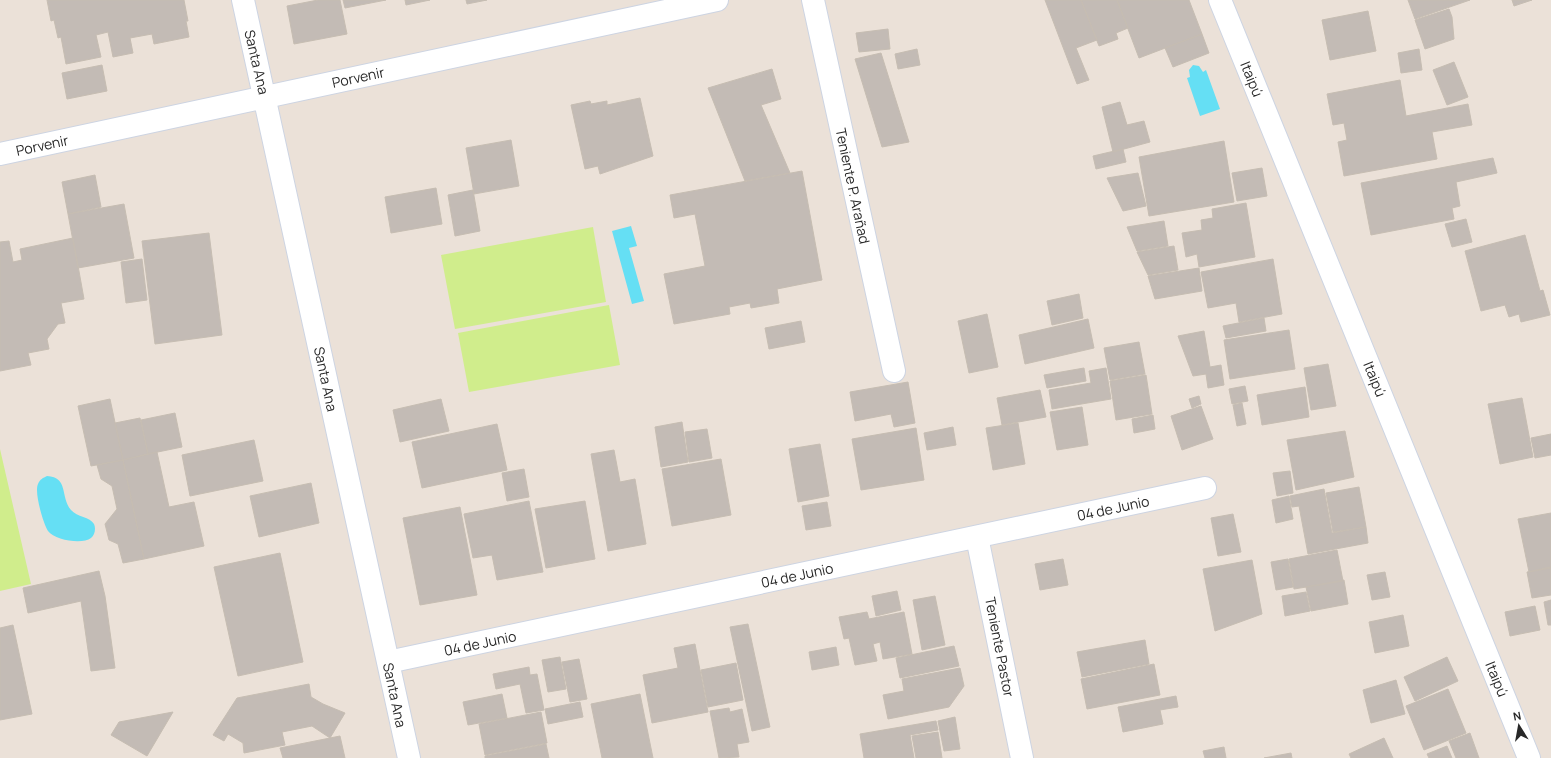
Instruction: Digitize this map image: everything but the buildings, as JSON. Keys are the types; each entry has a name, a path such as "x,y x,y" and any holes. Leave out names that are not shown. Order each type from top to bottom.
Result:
{"street":[{"name":"Santa Ana","path":"243,0 409,758"},
{"name":"Porvenir","path":"0,154 717,0"},
{"name":"Teniente P. Arañad","path":"813,0 894,371"},
{"name":"Itaipú","path":"1220,0 1529,758"},
{"name":"04 de Junio","path":"388,662 1205,488"},
{"name":"Teniente Pastor","path":"977,537 1022,758"}],"green space":[{"path":"593,227 606,302 455,329 441,255"},
{"path":"609,305 620,365 469,392 458,333"},
{"path":"0,449 31,584 0,591"}],"water":[{"path":"1193,65 1199,66 1203,72 1206,70 1220,109 1200,116 1187,78 1190,77 1189,70"},
{"path":"631,226 637,246 629,248 644,301 632,304 612,231"},
{"path":"47,476 54,477 61,484 71,510 90,520 94,524 95,531 91,538 81,541 62,539 56,537 48,531 37,494 39,482"}]}
